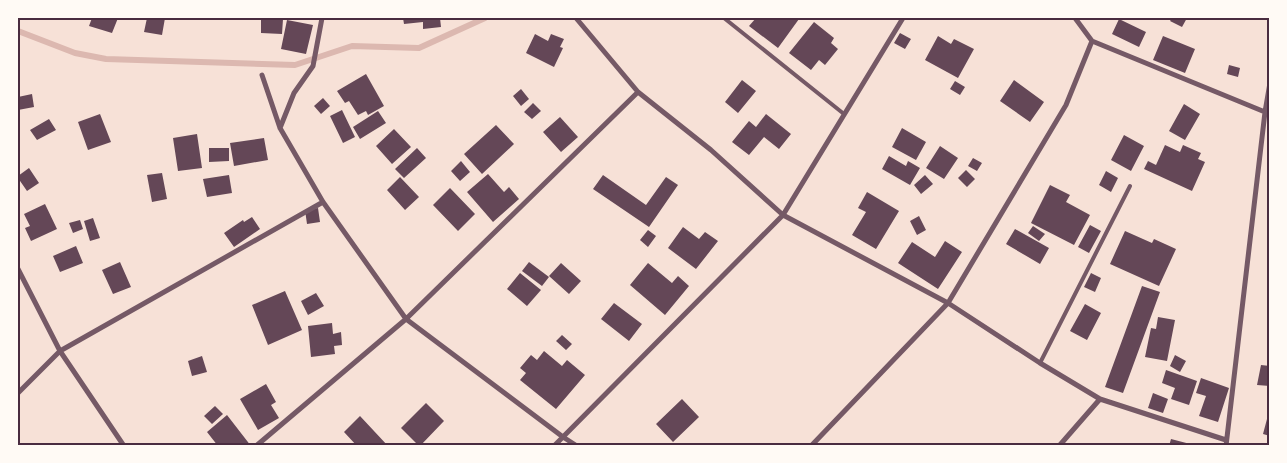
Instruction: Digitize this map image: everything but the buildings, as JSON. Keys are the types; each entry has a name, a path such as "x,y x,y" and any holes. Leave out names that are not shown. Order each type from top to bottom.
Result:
{"street":[{"path":"280,128 294,93 313,66 322,18"},
{"path":"576,18 638,92 710,150 783,215 948,303 1040,363 1100,399 1226,443 1270,83"},
{"path":"554,446 783,215 902,18"},
{"path":"1075,18 1092,41 1265,112"},
{"path":"811,446 948,303 1066,105 1092,41"},
{"path":"262,75 280,128 322,202 406,319 577,446"},
{"path":"256,446 406,319 638,92"},
{"path":"18,393 60,351 322,202"},
{"path":"18,270 60,351 124,446"},
{"path":"1059,446 1100,399"}],"lane":[{"path":"724,18 844,114"},
{"path":"1040,363 1130,186"}],"waterway":[{"path":"18,31 75,53 106,59 295,65 352,46 419,48 485,18"}]}
